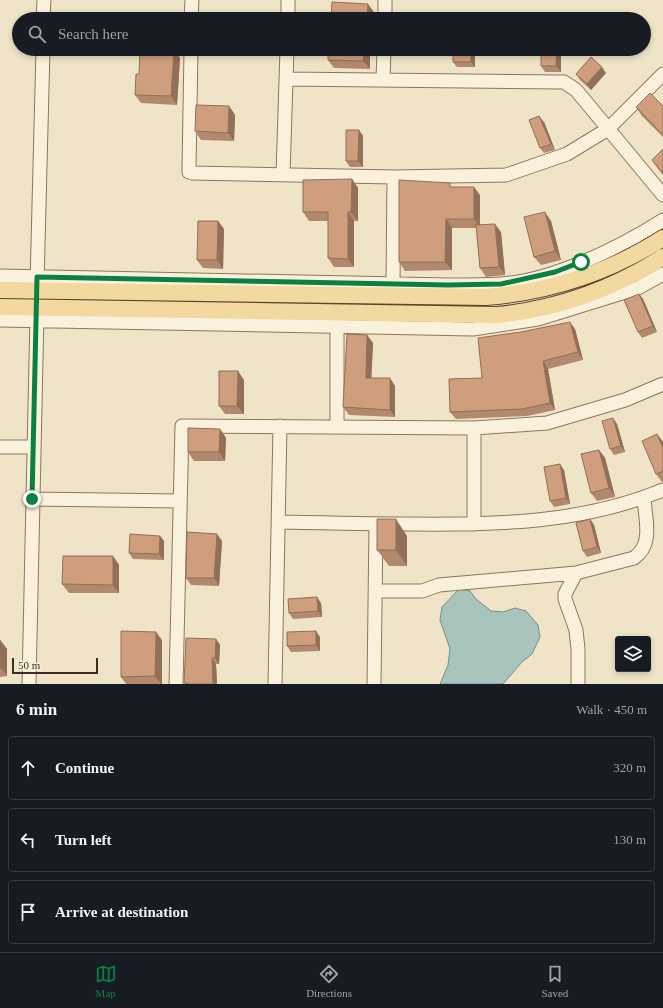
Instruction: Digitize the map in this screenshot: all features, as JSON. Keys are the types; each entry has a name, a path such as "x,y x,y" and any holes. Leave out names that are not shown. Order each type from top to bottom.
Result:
{"main road":[{"path":"0,290 37,284 349,296 505,296 544,288 585,276 624,260 663,238"},
{"path":"0,307 36,315 497,315 535,310 576,299 617,282 663,258"}],"street":[{"path":"43,12 44,0"},
{"path":"192,0 192,12"},
{"path":"288,0 288,12"},
{"path":"385,0 385,12"},
{"path":"29,684 42,56"},
{"path":"191,56 189,172 394,177 506,175 567,154 608,129 663,74"},
{"path":"283,175 287,56"},
{"path":"383,80 384,56"},
{"path":"286,79 564,82 576,90 663,195"},
{"path":"393,284 394,177"},
{"path":"0,276 37,284 501,284 528,279 561,269 606,252 663,220"},
{"path":"0,320 36,315 337,327 473,329 538,320 638,288 663,274"},
{"path":"337,327 337,426"},
{"path":"176,684 182,426 474,428 547,423 625,400 663,384"},
{"path":"275,684 280,426"},
{"path":"474,428 474,524"},
{"path":"0,447 34,447"},
{"path":"279,522 474,524 557,518 644,498 663,490"},
{"path":"376,590 422,591 440,585 576,573 634,558 642,553 646,545 647,537 644,498"},
{"path":"32,499 180,501"},
{"path":"374,684 376,524"},
{"path":"576,573 565,599 576,630 578,649 578,684"}],"water":[{"path":"459,589 470,591 476,599 491,611 503,612 515,608 526,611 538,625 540,637 532,654 522,662 503,684 440,684 448,665 450,649 440,620 442,607"}],"building":[{"path":"332,2 368,4 367,12 331,12"},
{"path":"140,56 174,56 171,96 135,95 136,74 139,74"},
{"path":"328,56 363,56 363,61 328,60"},
{"path":"453,56 471,56 471,62 453,62"},
{"path":"541,56 557,56 556,66 541,66"},
{"path":"591,57 602,67 587,84 576,74"},
{"path":"650,93 663,106 663,135 636,107"},
{"path":"196,105 229,106 228,133 195,131"},
{"path":"539,116 551,144 540,148 529,120"},
{"path":"346,130 359,130 358,161 346,161"},
{"path":"663,149 663,173 652,160"},
{"path":"352,179 351,212 348,212 348,259 328,258 328,212 303,212 303,180"},
{"path":"399,180 450,183 450,187 474,187 474,219 446,219 445,262 399,262"},
{"path":"545,212 555,251 534,257 524,217"},
{"path":"198,221 218,221 217,260 197,260"},
{"path":"495,224 499,267 480,268 476,225"},
{"path":"639,294 653,326 638,332 624,300"},
{"path":"570,322 578,352 543,361 550,403 522,409 450,412 449,379 482,378 478,338 521,332"},
{"path":"347,334 367,335 366,378 390,378 390,410 343,407"},
{"path":"219,371 238,371 237,406 219,406"},
{"path":"613,418 621,446 610,449 602,421"},
{"path":"188,428 220,429 219,452 188,452"},
{"path":"657,434 663,448 663,471 656,474 642,441"},
{"path":"599,450 609,488 591,493 581,454"},
{"path":"560,464 566,498 550,501 544,467"},
{"path":"377,519 396,519 396,550 377,550"},
{"path":"590,519 597,547 583,551 576,523"},
{"path":"187,532 217,534 214,578 186,578"},
{"path":"130,534 160,536 159,554 129,553"},
{"path":"63,556 113,556 113,585 62,584"},
{"path":"317,597 318,611 289,613 288,599"},
{"path":"121,631 156,632 155,676 121,677"},
{"path":"316,631 316,645 287,646 287,632"},
{"path":"186,638 216,639 215,658 212,658 213,684 184,683"},
{"path":"0,640 1,668 0,668"}],"route":[{"path":"32,499 37,277 448,285 501,284 555,272 581,262"}]}
